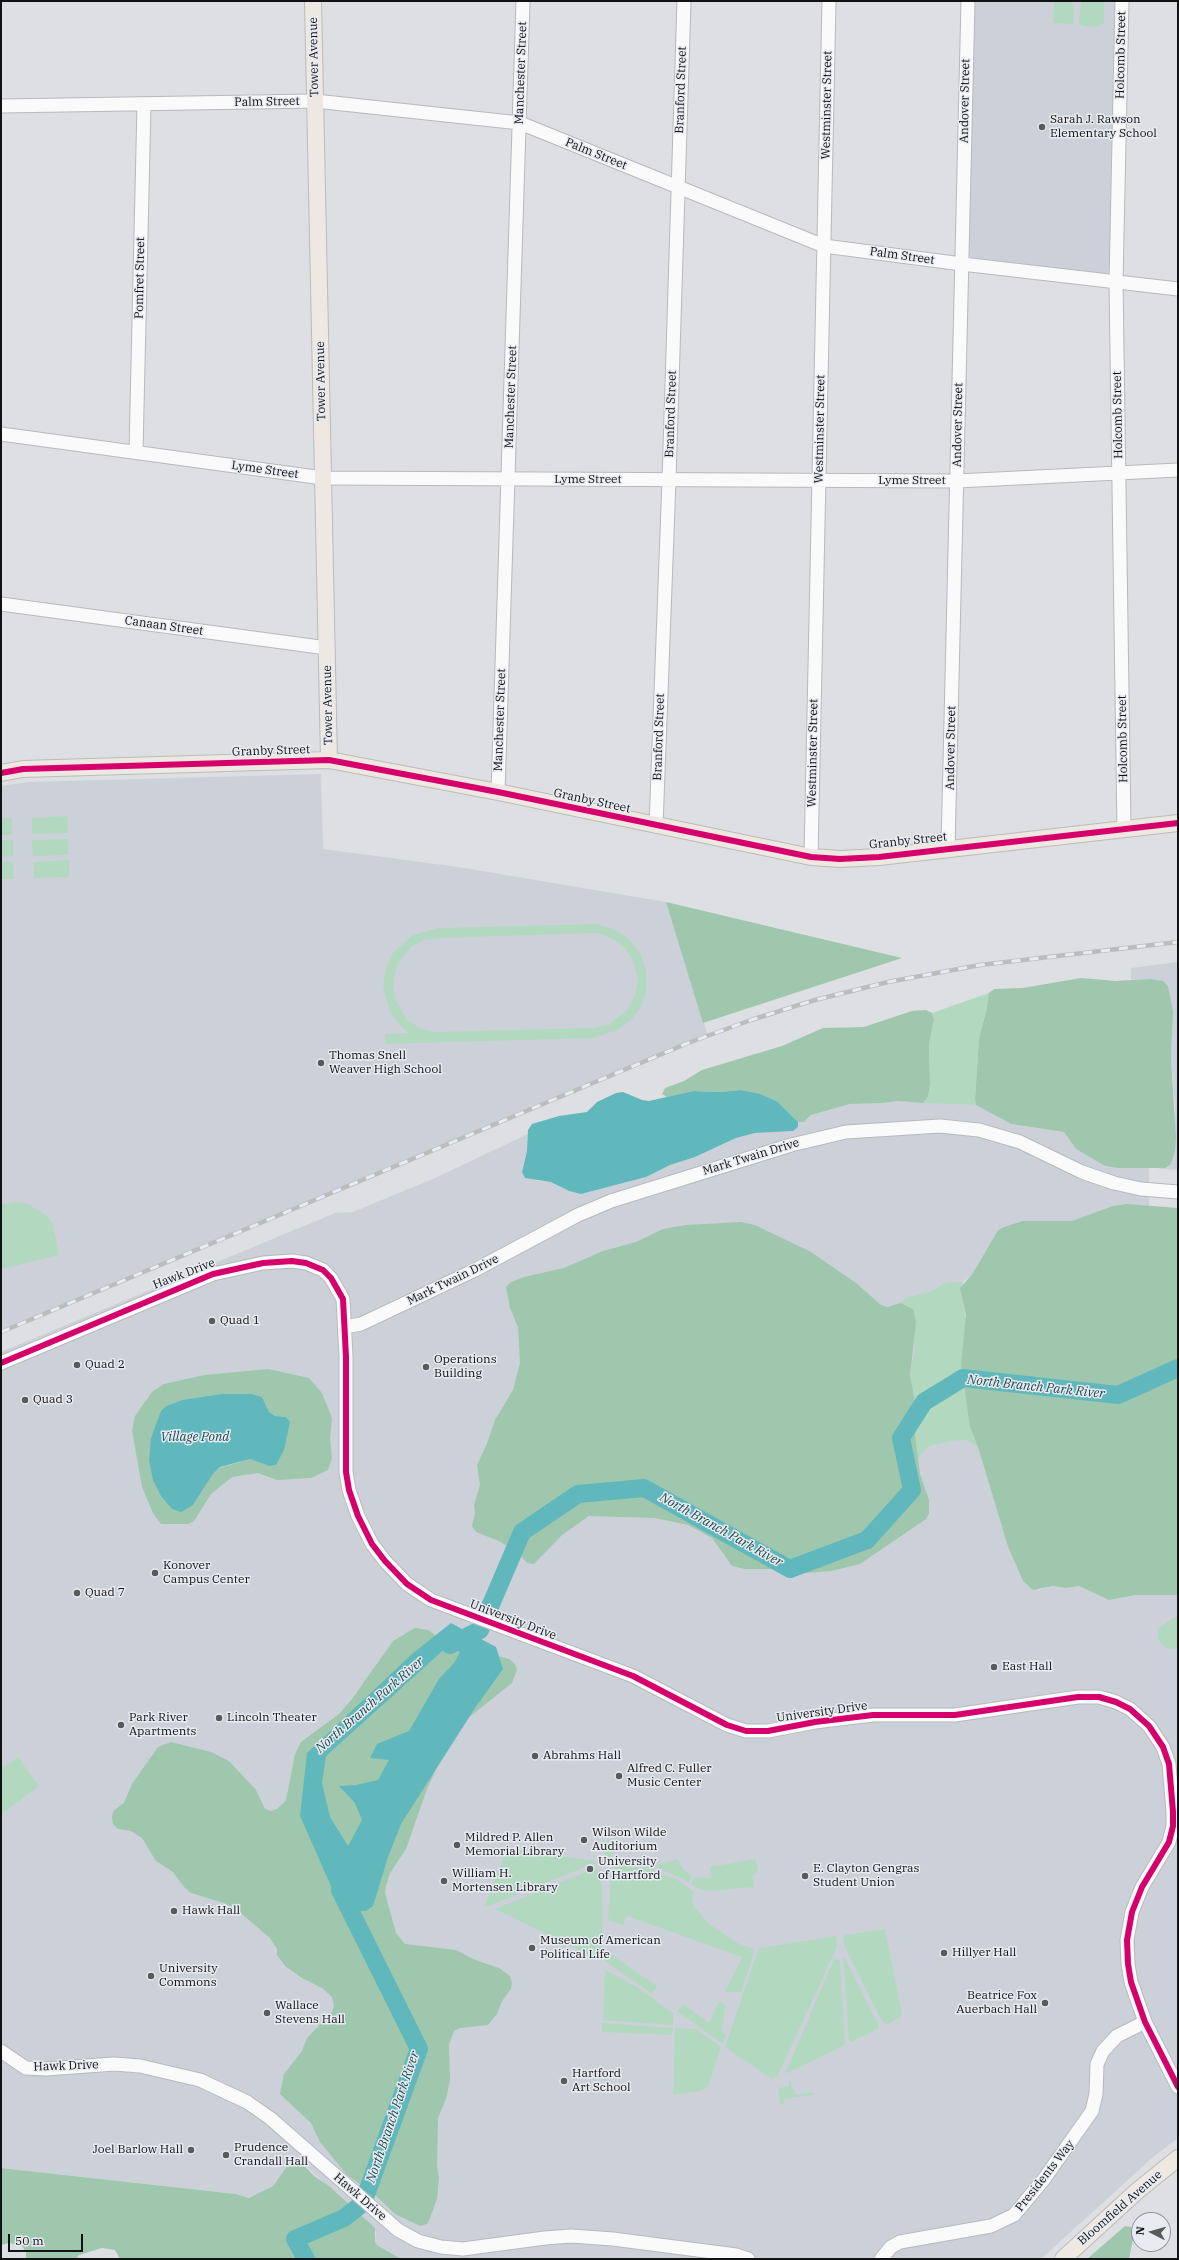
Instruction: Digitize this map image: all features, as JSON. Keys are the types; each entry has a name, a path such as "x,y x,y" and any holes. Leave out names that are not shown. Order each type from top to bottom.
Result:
{"main road":[{"name":"Tower Avenue","path":"313,1 329,760"},
{"name":"Granby Street","path":"1,772 23,769 329,760 498,792 811,857 840,859 879,857 1178,823"},
{"name":"Bloomfield Avenue","path":"1063,2259 1141,2188 1178,2158"}],"street":[{"name":"Manchester Street","path":"498,792 523,1"},
{"name":"Branford Street","path":"656,826 669,480 684,1"},
{"name":"Westminster Street","path":"811,857 830,1"},
{"name":"Andover Street","path":"948,848 968,1"},
{"name":"Holcomb Street","path":"1122,1 1116,282 1124,829"},
{"name":"Palm Street","path":"1,106 315,101 520,123 824,246 962,264 1178,288"},
{"name":"Pomfret Street","path":"136,451 144,104"},
{"name":"Lyme Street","path":"1,434 136,451 323,478 957,481 1178,470"},
{"name":"Canaan Street","path":"1,604 327,648"},
{"name":"Mark Twain Drive","path":"345,1327 361,1324 455,1280 563,1223 605,1204 784,1147 846,1132 940,1126 979,1130 1020,1142 1082,1172 1114,1183 1142,1189 1178,1192"},
{"name":"Hawk Drive","path":"1,1363 198,1280 230,1269 263,1263 292,1261 306,1263 323,1270 334,1280 341,1293 345,1327"},
{"name":"University Drive","path":"345,1327 346,1472 349,1490 362,1525 378,1553 407,1584 431,1600 468,1616 632,1676 727,1725 752,1731 768,1731 816,1722 879,1715 955,1715 1078,1697 1099,1697 1116,1702 1130,1709 1149,1726 1163,1747 1169,1764 1173,1801 1173,1826 1169,1842 1142,1887 1132,1912 1128,1929 1127,1956 1129,1972 1145,2022 1178,2087"},
{"name":"Presidents Way","path":"882,2259 891,2247 900,2242 991,2226 1014,2215 1044,2179 1092,2111 1096,2094 1097,2064 1103,2051 1117,2036 1145,2022"},
{"name":"Hawk Drive","path":"1,2051 26,2068 46,2069 114,2064 144,2066 200,2080 247,2102 270,2118 398,2230 418,2241 441,2248 458,2249 571,2236 620,2240 736,2255 748,2259"}],"shaded area":[{"name":"Sarah J. Rawson Elementary School","path":"974,1 1116,1 1110,268 1107,274 974,259 969,256"},
{"name":"Thomas Snell Weaver High School","path":"321,774 323,849 458,867 666,902 708,1036 1,1332 1,786 28,782"},
{"path":"1178,962 1178,1170 1158,1169 1171,1164 1175,1151 1175,1105 1171,1058 1173,1012 1150,979 1131,980 1131,968"},
{"name":"University of Hartford","path":"897,1101 976,1105 1011,1124 1064,1132 1076,1149 1105,1166 1118,1168 1149,1168 1149,1206 1127,1204 1072,1221 1044,1221 998,1230 973,1273 963,1282 966,1322 963,1343 970,1427 978,1447 1008,1547 1023,1581 1039,1590 1053,1586 1066,1588 1079,1586 1109,1600 1136,1595 1178,1595 1178,2138 1152,2158 1041,2259 401,2259 377,2245 375,2242 376,2231 297,2158 291,2161 273,2186 249,2198 236,2194 1,2168 1,1352 335,1213 353,1212 435,1178 528,1134 527,1151 522,1171 538,1181 551,1182 569,1191 581,1194 646,1177 670,1165 695,1157 736,1138 755,1133 793,1131 798,1122 804,1122 811,1115 850,1104"}],"green space":[{"path":"1056,1 1070,1 1074,7 1073,24 1053,23 1054,3"},
{"path":"1081,1 1104,1 1104,24 1100,24 1099,27 1082,26 1079,23"},
{"path":"67,816 68,833 32,834 32,818"},
{"path":"1,818 12,818 12,835 1,835"},
{"path":"68,839 68,855 33,856 32,840"},
{"path":"1,840 13,840 13,856 1,857"},
{"path":"69,860 69,877 34,878 33,862"},
{"path":"1,862 13,862 14,879 1,879"},
{"path":"666,902 902,958 703,1023"},
{"path":"597,924 614,929 629,939 640,953 646,970 647,988 642,1005 632,1019 618,1030 592,1038 385,1044 385,1034 409,1033 400,1026 390,1012 383,986 386,969 393,953 413,935 439,928","holes":["597,933 613,939 626,949 634,963 638,979 635,996 627,1010 608,1025 592,1028 434,1032 420,1028 407,1020 396,1001 393,986 397,965 411,947 424,940 439,938"]},
{"path":"1081,978 1116,981 1150,979 1163,981 1168,986 1173,1012 1171,1058 1176,1138 1175,1151 1171,1164 1165,1168 1118,1168 1105,1166 1076,1149 1064,1132 1011,1124 976,1105 975,1099 979,1038 989,993 994,989 1023,988"},
{"path":"989,993 979,1038 975,1099 976,1105 923,1103 928,1097 930,1084 929,1045 934,1019 932,1013"},
{"path":"926,1010 932,1013 934,1019 929,1045 930,1084 928,1097 923,1103 897,1101 850,1104 811,1115 804,1122 798,1122 778,1102 740,1090 720,1092 693,1091 667,1097 662,1094 665,1088 684,1081 702,1070 782,1046 823,1028 864,1027 912,1011"},
{"path":"17,1202 28,1204 46,1215 53,1224 59,1255 1,1269 1,1205"},
{"path":"1127,1204 1178,1208 1178,1595 1136,1595 1109,1600 1079,1586 1066,1588 1053,1586 1033,1590 1023,1581 1008,1547 978,1447 970,1427 961,1364 966,1315 960,1288 973,1273 998,1230 1023,1221 1072,1221 1113,1206"},
{"path":"741,1222 755,1225 811,1252 856,1283 881,1305 887,1307 901,1303 913,1309 916,1322 910,1375 917,1414 915,1434 920,1474 929,1500 929,1513 926,1519 860,1564 831,1571 791,1574 772,1569 745,1569 732,1566 712,1538 688,1525 655,1518 589,1516 562,1535 534,1564 527,1563 518,1553 501,1542 476,1532 472,1526 475,1513 474,1505 480,1485 477,1465 486,1446 495,1420 513,1390 520,1363 518,1327 510,1308 506,1287 511,1282 524,1277 564,1268 603,1251 636,1242 663,1229 686,1225"},
{"path":"947,1282 963,1282 960,1288 966,1322 963,1343 962,1379 968,1406 970,1427 978,1447 966,1440 949,1441 927,1447 918,1459 915,1434 917,1414 910,1375 915,1349 907,1305 901,1303 907,1297 930,1292"},
{"path":"268,1369 309,1378 322,1393 332,1418 330,1438 332,1458 328,1470 311,1478 277,1480 258,1473 232,1477 211,1494 194,1521 188,1524 161,1524 153,1513 142,1487 132,1430 135,1416 152,1392 164,1384 205,1375","holes":["221,1394 252,1394 262,1397 269,1412 275,1416 286,1417 269,1466 250,1459 220,1468 213,1474 193,1505 151,1438 166,1406 182,1400"]},
{"path":"1174,1617 1178,1618 1178,1647 1167,1649 1158,1640 1158,1629"},
{"path":"415,1628 428,1630 445,1642 509,1659 515,1664 517,1670 512,1683 468,1718 447,1746 427,1789 406,1849 390,1873 386,1886 385,1893 396,1933 405,1944 456,1950 473,1959 499,1968 510,1976 512,1983 511,1989 502,2001 497,2014 488,2025 460,2028 454,2031 449,2044 450,2080 446,2099 438,2118 437,2165 439,2178 437,2199 427,2224 420,2226 395,2214 375,2195 347,2175 320,2142 311,2123 280,2094 284,2074 302,2051 307,2038 332,2012 334,2006 332,1997 322,1988 302,1978 285,1966 277,1955 277,1949 270,1938 236,1909 224,1903 191,1893 185,1888 173,1872 156,1861 142,1838 131,1831 118,1829 113,1824 112,1817 113,1811 124,1803 132,1784 158,1747 171,1742 211,1752 229,1761 256,1790 265,1809 271,1811 277,1809 286,1800 295,1754 301,1742 339,1714 352,1699 393,1641"},
{"path":"18,1757 39,1786 1,1814 1,1769"},
{"path":"619,1839 620,1846 608,1858 605,1858 603,1842"},
{"path":"511,1849 595,1861 595,1863 488,1906 485,1905 506,1852"},
{"path":"677,1859 684,1870 692,1876 689,1882 654,1866"},
{"path":"755,1859 758,1871 753,1876 754,1887 712,1891 699,1889 691,1884 694,1877 712,1878 710,1867"},
{"path":"616,1864 645,1867 676,1879 693,1891 692,1904 709,1924 739,1944 753,1948 754,1954 741,1992 725,1992 742,1957 627,1916 623,1925 608,1920 611,1868"},
{"path":"595,1868 601,1873 603,1918 601,1961 495,1909"},
{"path":"885,1929 902,2014 899,2018 886,2025 879,2016 844,1945 843,1939 845,1935"},
{"path":"836,1936 837,1947 778,2075 772,2079 725,2047 760,1948"},
{"path":"606,1951 657,1986 652,1994 605,1961"},
{"path":"845,1958 879,2026 878,2029 851,2042 849,2040 843,1959"},
{"path":"834,1959 840,1960 845,2043 843,2046 785,2074"},
{"path":"605,1970 639,1988 673,2013 673,2025 603,2020"},
{"path":"719,2001 725,2005 722,2032 726,2034 723,2044 677,2011 683,2004 709,2023"},
{"path":"602,2023 673,2028 672,2035 602,2032"},
{"path":"675,2028 696,2029 721,2047 708,2087 700,2091 673,2095"},
{"path":"789,2082 791,2082 792,2088 797,2095 813,2092 813,2095 784,2099 784,2104 780,2105 778,2088 789,2086"},
{"path":"297,2158 314,2176 329,2186 375,2228 375,2242 377,2245 401,2259 120,2259 115,2250 102,2248 79,2255 76,2259 26,2259 26,2252 22,2246 9,2243 1,2245 1,2168 236,2194 249,2198 273,2186 291,2161"},
{"path":"1125,2226 1131,2227 1131,2249 1129,2259 1087,2259"}],"water":[{"path":"740,1090 760,1094 778,1102 798,1122 798,1127 793,1131 755,1133 736,1138 695,1157 670,1165 646,1177 581,1194 569,1191 551,1182 525,1178 522,1172 527,1151 528,1130 532,1124 559,1116 587,1112 597,1102 616,1093 623,1092 642,1100 649,1101 693,1091 720,1092"},
{"name":"Village Pond","path":"221,1394 252,1394 262,1397 269,1412 275,1416 286,1417 290,1422 284,1450 276,1465 269,1466 250,1459 220,1467 213,1474 193,1505 181,1512 172,1509 161,1496 153,1480 149,1460 151,1438 161,1411 166,1406 182,1400"},
{"path":"451,1623 496,1647 503,1669 475,1708 401,1824 388,1857 373,1906 366,1911 342,1911 300,1816 307,1753 412,1654","holes":["449,1645 460,1652 454,1663 439,1679 409,1731 377,1744 370,1758 389,1760 378,1780 356,1785 339,1786 355,1803 362,1820 348,1846 330,1817 322,1783 326,1756"]}],"waterway":[{"name":"North Branch Park River","path":"450,1645 480,1630 522,1532 578,1494 644,1488 790,1569 867,1540 912,1490 901,1438 924,1402 963,1378 1118,1395 1178,1368"},
{"name":"North Branch Park River","path":"306,2259 295,2239 344,2218 363,2203 419,2049 340,1890"}],"railway":[{"path":"1,1332 688,1043 751,1020 815,1000 888,982 980,965 1178,942"}],"cycle path":[{"path":"1,773 23,769 329,760 498,792 811,857 840,859 879,857 1178,823"},
{"path":"1,1363 213,1274 263,1263 292,1261 306,1263 323,1270 331,1278 343,1299 346,1357 346,1472 349,1490 358,1516 372,1544 385,1561 407,1584 431,1600 633,1676 727,1725 746,1731 768,1731 815,1722 873,1715 955,1715 1078,1697 1099,1697 1116,1702 1130,1709 1149,1726 1163,1747 1169,1764 1173,1826 1169,1842 1142,1887 1132,1912 1127,1940 1128,1964 1131,1982 1145,2022 1178,2087"}],"place":[{"name":"Sarah J. Rawson Elementary School","path":"1042,127"},
{"name":"Thomas Snell Weaver High School","path":"321,1063"},
{"name":"Quad 1","path":"212,1321"},
{"name":"Quad 2","path":"77,1365"},
{"name":"Operations Building","path":"426,1367"},
{"name":"Quad 3","path":"25,1400"},
{"name":"Konover Campus Center","path":"155,1573"},
{"name":"Quad 7","path":"77,1593"},
{"name":"East Hall","path":"994,1667"},
{"name":"Lincoln Theater","path":"219,1718"},
{"name":"Park River Apartments","path":"121,1725"},
{"name":"Abrahms Hall","path":"535,1756"},
{"name":"Alfred C. Fuller Music Center","path":"619,1776"},
{"name":"Wilson Wilde Auditorium","path":"584,1840"},
{"name":"Mildred P. Allen Memorial Library","path":"457,1845"},
{"name":"University of Hartford","path":"590,1869"},
{"name":"E. Clayton Gengras Student Union","path":"805,1876"},
{"name":"William H. Mortensen Library","path":"444,1881"},
{"name":"Hawk Hall","path":"174,1911"},
{"name":"Museum of American Political Life","path":"532,1948"},
{"name":"Hillyer Hall","path":"944,1953"},
{"name":"University Commons","path":"151,1976"},
{"name":"Beatrice Fox Auerbach Hall","path":"1045,2003"},
{"name":"Wallace Stevens Hall","path":"267,2013"},
{"name":"Hartford Art School","path":"564,2081"},
{"name":"Joel Barlow Hall","path":"191,2150"},
{"name":"Prudence Crandall Hall","path":"226,2155"}]}
